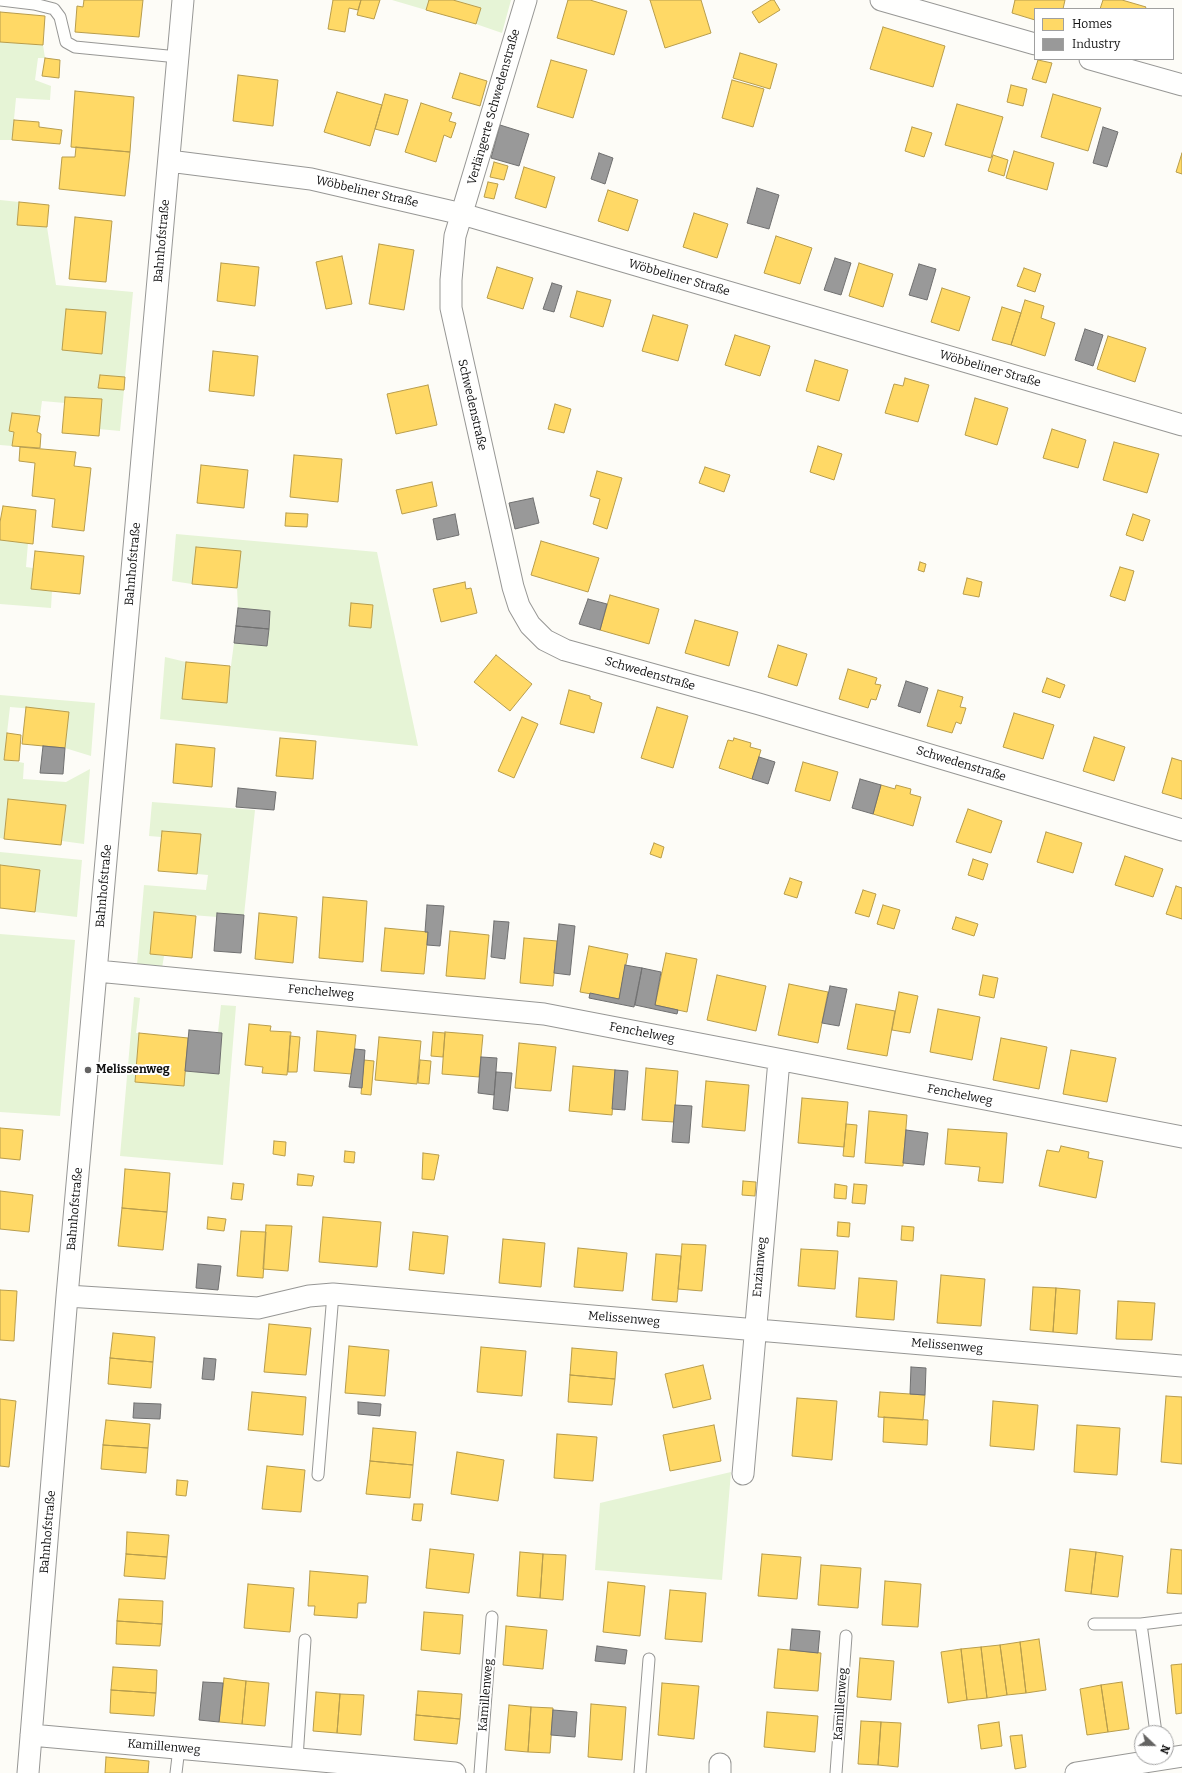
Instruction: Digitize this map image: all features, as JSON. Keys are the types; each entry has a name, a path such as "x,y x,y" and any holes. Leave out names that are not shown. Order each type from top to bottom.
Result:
{"street":[{"name":"Bahnhofstraße","path":"28,1773 68,1296 183,0"},
{"name":"Verlängerte Schwedenstraße","path":"462,214 526,0"},
{"path":"881,0 1034,44"},
{"path":"1094,60 1182,85"},
{"name":"Wöbbeliner Straße","path":"169,161 311,179 462,214 1182,425"},
{"name":"Schwedenstraße","path":"462,214 455,236 451,280 451,308 513,587 519,606 530,625 545,640 565,650 759,704 1182,830"},
{"name":"Fenchelweg","path":"97,971 544,1014 1182,1137"},
{"name":"Enzianweg","path":"743,1474 779,1060"},
{"name":"Melissenweg","path":"68,1296 258,1308 309,1296 333,1294 1182,1366"},
{"name":"Kamillenweg","path":"31,1735 297,1758 399,1770 455,1773"},
{"path":"1076,1773 1146,1765"}],"lane":[{"path":"0,0 34,4 54,9 60,18 66,42 75,47 178,57"},
{"path":"318,1475 333,1294"},
{"name":"Kamillenweg","path":"480,1773 492,1617"},
{"path":"1094,1624 1141,1624 1182,1619"},
{"path":"1141,1624 1155,1725"},
{"name":"Kamillenweg","path":"836,1773 846,1636"},
{"path":"297,1758 305,1640"},
{"path":"640,1773 649,1659"},
{"path":"176,1773 179,1748"}],"green space":[{"path":"392,0 429,0 426,10"},
{"path":"453,0 511,0 502,33 476,24 481,8"},
{"path":"0,42 43,45 45,58 38,58 35,80 51,86 50,100 16,98 12,140 0,140"},
{"path":"0,200 19,202 17,225 47,227 56,285 133,292 125,377 100,375 98,387 124,390 120,431 99,429 101,399 66,397 65,403 42,401 40,416 12,413 9,431 14,432 12,446 0,445"},
{"path":"176,534 377,552 418,746 160,719 165,657 186,662 183,699 226,703 234,643 267,646 269,629 270,611 238,608 237,588 240,551 196,547 192,584 172,581"},
{"path":"0,540 28,543 26,567 33,568 31,589 52,591 51,608 0,604"},
{"path":"0,695 95,703 91,756 65,748 69,712 10,707 4,759 24,763 23,779 66,782 90,769 84,844 62,841 66,805 8,799 4,839 0,838"},
{"path":"152,802 255,810 244,915 217,917 154,912 150,954 164,956 162,968 137,965 144,885 206,890 208,875 197,874 200,834 162,831 161,837 149,836"},
{"path":"0,852 82,860 77,917 35,912 40,870 0,865"},
{"path":"0,934 75,940 60,1116 0,1112"},
{"path":"134,997 140,998 136,1033 139,1033 135,1082 183,1086 185,1071 219,1074 222,1033 218,1032 221,1005 236,1006 223,1165 120,1156"},
{"path":"731,1472 722,1580 595,1570 600,1503"}],"building: Homes":[{"path":"84,0 143,0 139,37 75,32 77,6 83,7"},
{"path":"333,0 361,0 358,10 349,8 345,32 328,29"},
{"path":"361,0 380,0 374,19 357,15"},
{"path":"429,0 453,0 481,8 476,24 426,10"},
{"path":"568,0 590,0 627,11 614,55 557,38"},
{"path":"650,0 701,0 711,33 665,48"},
{"path":"771,0 774,0 780,10 759,23 752,12"},
{"path":"1015,0 1065,0 1063,8 1034,8 1034,20 1012,13"},
{"path":"1103,0 1122,0 1146,7 1146,8 1100,8"},
{"path":"0,12 45,16 43,45 0,42"},
{"path":"883,27 945,46 933,87 870,69"},
{"path":"740,53 777,64 770,89 733,78"},
{"path":"45,58 60,60 59,78 42,76"},
{"path":"551,60 587,70 573,118 537,107"},
{"path":"1038,60 1052,63 1046,83 1032,79"},
{"path":"460,73 487,81 480,106 452,98"},
{"path":"238,75 278,80 273,126 233,121"},
{"path":"732,80 764,89 753,127 722,118"},
{"path":"1011,85 1027,89 1023,106 1007,102"},
{"path":"75,91 134,97 130,152 71,147"},
{"path":"337,92 382,105 370,146 324,132"},
{"path":"385,94 408,100 398,135 375,129"},
{"path":"1053,94 1101,108 1088,151 1041,137"},
{"path":"421,103 452,113 449,121 456,123 451,138 444,135 436,162 405,152"},
{"path":"957,104 1003,117 991,158 945,145"},
{"path":"14,120 39,122 39,127 62,130 60,144 12,140"},
{"path":"912,127 932,133 924,157 905,151"},
{"path":"76,147 130,152 125,196 59,189 62,157 75,157"},
{"path":"1014,151 1054,163 1047,190 1006,178"},
{"path":"1182,153 1182,174 1176,172"},
{"path":"993,155 1008,160 1004,176 988,171"},
{"path":"494,162 508,166 504,180 490,177"},
{"path":"524,167 555,177 546,208 515,198"},
{"path":"488,182 498,184 494,199 484,197"},
{"path":"608,190 638,200 628,231 598,221"},
{"path":"19,202 49,205 47,227 17,225"},
{"path":"694,213 728,224 717,258 683,247"},
{"path":"75,217 112,221 106,282 69,279"},
{"path":"776,236 812,248 800,284 764,273"},
{"path":"379,244 414,250 404,310 369,304"},
{"path":"342,256 352,304 326,309 316,262"},
{"path":"221,263 259,267 255,306 217,301"},
{"path":"859,263 893,274 883,307 849,296"},
{"path":"497,267 533,278 523,309 487,298"},
{"path":"1024,268 1041,274 1035,292 1017,286"},
{"path":"942,288 970,297 959,331 931,322"},
{"path":"577,291 611,300 603,327 570,317"},
{"path":"1025,300 1044,306 1041,318 1055,323 1045,356 1011,345"},
{"path":"1002,307 1021,313 1011,345 992,340"},
{"path":"66,309 106,312 102,354 62,350"},
{"path":"653,315 688,325 678,361 642,351"},
{"path":"735,335 770,346 760,376 725,365"},
{"path":"1108,336 1146,348 1135,382 1097,369"},
{"path":"213,351 258,356 254,396 209,391"},
{"path":"815,360 848,370 839,401 806,391"},
{"path":"100,375 125,377 124,390 98,388"},
{"path":"905,378 929,385 918,422 885,413 894,384 903,386"},
{"path":"428,385 437,425 396,434 387,394"},
{"path":"65,397 102,399 99,436 62,433"},
{"path":"975,398 1008,408 997,445 965,435"},
{"path":"555,404 571,409 564,433 548,429"},
{"path":"12,413 40,416 37,432 41,434 40,448 12,446 14,432 9,431"},
{"path":"1052,429 1086,440 1078,468 1043,458"},
{"path":"1114,442 1159,454 1147,493 1103,480"},
{"path":"818,446 842,454 834,480 810,472"},
{"path":"20,447 76,452 74,466 91,468 84,531 52,527 55,499 32,496 35,463 19,461"},
{"path":"294,455 342,459 338,502 290,497"},
{"path":"201,465 248,470 244,508 197,503"},
{"path":"705,467 730,475 724,492 699,483"},
{"path":"597,471 622,478 607,529 593,524 600,499 590,496"},
{"path":"432,482 437,506 402,514 396,490"},
{"path":"3,506 36,510 33,544 0,540 0,522"},
{"path":"286,513 308,514 307,527 285,526"},
{"path":"1133,514 1150,520 1143,541 1126,535"},
{"path":"541,541 599,558 588,592 531,575"},
{"path":"196,547 241,551 237,588 192,584"},
{"path":"35,551 84,556 80,594 31,589"},
{"path":"920,562 926,564 924,572 918,570"},
{"path":"1120,567 1134,571 1125,601 1110,596"},
{"path":"967,578 982,582 979,597 963,594"},
{"path":"465,582 466,589 471,588 477,613 441,622 433,589"},
{"path":"610,595 659,609 649,644 600,630"},
{"path":"351,603 373,605 371,628 349,626"},
{"path":"695,620 738,632 729,666 685,653"},
{"path":"778,645 807,654 797,686 768,677"},
{"path":"496,655 532,684 510,711 474,682"},
{"path":"186,662 230,666 227,703 182,699"},
{"path":"848,669 877,678 875,684 881,685 876,700 871,699 868,708 839,699"},
{"path":"1047,678 1065,685 1060,698 1042,692"},
{"path":"569,690 590,696 590,699 602,703 594,733 560,724"},
{"path":"938,690 963,697 960,707 966,708 961,724 956,722 952,733 927,726"},
{"path":"26,707 69,712 65,748 22,744"},
{"path":"657,707 688,716 673,768 641,758"},
{"path":"1014,713 1054,725 1043,759 1003,747"},
{"path":"522,717 538,724 514,778 498,771"},
{"path":"7,733 21,735 19,761 4,760"},
{"path":"1094,737 1125,747 1114,781 1083,771"},
{"path":"280,738 316,741 313,779 276,776"},
{"path":"734,738 751,743 750,747 761,750 752,779 719,768 728,740 733,741"},
{"path":"176,744 215,748 212,787 173,783"},
{"path":"1172,758 1182,761 1182,799 1162,793"},
{"path":"803,762 838,772 830,801 795,791"},
{"path":"881,785 895,789 896,785 911,789 910,794 921,797 913,826 873,814"},
{"path":"8,799 66,805 61,845 4,839"},
{"path":"968,809 1002,821 991,853 956,842"},
{"path":"162,831 201,834 197,874 158,871"},
{"path":"1046,832 1082,843 1073,873 1037,862"},
{"path":"654,843 664,847 661,858 650,854"},
{"path":"1125,856 1163,869 1153,897 1115,885"},
{"path":"973,859 988,864 983,880 968,875"},
{"path":"0,865 40,870 35,912 0,908"},
{"path":"790,878 802,882 797,898 784,894"},
{"path":"1176,886 1182,888 1182,919 1166,914"},
{"path":"863,890 876,894 869,917 855,913"},
{"path":"323,897 367,901 363,962 319,958"},
{"path":"883,905 900,910 894,929 877,924"},
{"path":"154,912 196,916 192,958 150,954"},
{"path":"259,913 297,917 293,963 255,959"},
{"path":"956,917 978,924 974,936 952,929"},
{"path":"385,928 428,932 424,974 381,971"},
{"path":"450,931 489,935 485,979 446,976"},
{"path":"524,938 557,941 553,986 520,983"},
{"path":"589,946 628,954 619,999 580,992"},
{"path":"666,953 697,959 687,1012 655,1005"},
{"path":"717,975 766,986 756,1031 707,1020"},
{"path":"983,975 998,978 994,998 979,995"},
{"path":"789,984 828,992 818,1043 778,1035"},
{"path":"899,992 918,996 910,1033 892,1030"},
{"path":"856,1004 895,1011 887,1056 847,1049"},
{"path":"938,1009 980,1017 972,1060 930,1052"},
{"path":"249,1024 271,1026 270,1031 291,1032 287,1075 262,1073 263,1067 245,1065"},
{"path":"317,1031 356,1035 352,1074 314,1071"},
{"path":"433,1032 445,1033 443,1057 431,1056"},
{"path":"445,1032 483,1035 479,1077 442,1074"},
{"path":"139,1033 188,1038 184,1086 135,1082"},
{"path":"290,1036 300,1037 297,1072 288,1072"},
{"path":"379,1037 421,1041 417,1084 375,1080"},
{"path":"1001,1038 1047,1047 1039,1089 993,1080"},
{"path":"519,1043 556,1047 551,1091 515,1088"},
{"path":"1071,1050 1116,1058 1107,1102 1063,1094"},
{"path":"364,1060 374,1061 371,1095 361,1094"},
{"path":"420,1060 431,1061 429,1084 418,1083"},
{"path":"573,1066 615,1070 612,1115 569,1111"},
{"path":"646,1068 678,1071 674,1122 642,1120"},
{"path":"706,1081 749,1085 745,1131 702,1127"},
{"path":"802,1098 848,1102 844,1147 798,1143"},
{"path":"869,1111 907,1115 903,1166 865,1163"},
{"path":"846,1124 857,1125 854,1157 843,1156"},
{"path":"0,1128 23,1130 20,1160 0,1158"},
{"path":"948,1129 1007,1133 1003,1183 978,1181 980,1167 945,1164"},
{"path":"274,1141 286,1142 285,1156 273,1154"},
{"path":"1061,1146 1089,1152 1088,1158 1103,1161 1096,1198 1039,1186 1047,1150 1059,1152"},
{"path":"345,1151 355,1152 354,1163 344,1162"},
{"path":"423,1153 439,1155 434,1180 422,1179"},
{"path":"125,1169 170,1173 167,1212 122,1208"},
{"path":"298,1174 314,1176 312,1186 297,1185"},
{"path":"743,1181 756,1182 755,1196 742,1195"},
{"path":"233,1183 244,1184 242,1200 231,1199"},
{"path":"835,1184 847,1186 846,1199 834,1198"},
{"path":"854,1184 867,1185 865,1204 852,1203"},
{"path":"0,1191 33,1195 29,1232 0,1229"},
{"path":"122,1208 167,1212 163,1250 118,1246"},
{"path":"208,1217 226,1219 224,1231 207,1229"},
{"path":"323,1217 381,1222 377,1267 319,1262"},
{"path":"838,1222 850,1223 849,1237 837,1236"},
{"path":"266,1225 292,1226 288,1271 263,1269"},
{"path":"902,1226 914,1227 913,1241 901,1240"},
{"path":"241,1231 266,1232 263,1278 237,1276"},
{"path":"413,1232 448,1236 444,1274 409,1270"},
{"path":"503,1239 545,1243 541,1287 499,1283"},
{"path":"682,1244 706,1245 702,1291 678,1289"},
{"path":"578,1248 627,1253 623,1291 574,1287"},
{"path":"801,1249 838,1251 835,1289 798,1286"},
{"path":"656,1254 681,1256 677,1302 652,1300"},
{"path":"941,1275 985,1279 981,1326 937,1323"},
{"path":"859,1278 897,1281 894,1320 856,1317"},
{"path":"1033,1287 1056,1288 1053,1332 1030,1330"},
{"path":"1056,1288 1080,1290 1077,1334 1053,1332"},
{"path":"0,1290 17,1291 14,1341 0,1340"},
{"path":"1118,1301 1155,1303 1152,1340 1116,1339"},
{"path":"269,1324 311,1328 306,1375 264,1372"},
{"path":"113,1333 155,1337 153,1362 110,1358"},
{"path":"349,1346 389,1350 385,1396 345,1393"},
{"path":"481,1347 526,1351 522,1396 477,1392"},
{"path":"572,1348 617,1352 615,1379 570,1375"},
{"path":"110,1358 153,1362 151,1388 108,1384"},
{"path":"703,1365 711,1399 673,1408 665,1374"},
{"path":"570,1375 615,1379 612,1405 568,1402"},
{"path":"252,1392 306,1397 303,1435 248,1430"},
{"path":"880,1392 925,1395 923,1420 878,1417"},
{"path":"1166,1396 1182,1397 1182,1464 1161,1462"},
{"path":"797,1398 837,1401 832,1460 792,1456"},
{"path":"0,1399 16,1401 9,1467 0,1466"},
{"path":"993,1401 1038,1405 1034,1450 990,1446"},
{"path":"884,1417 928,1420 927,1445 883,1442"},
{"path":"106,1420 150,1424 148,1448 103,1445"},
{"path":"714,1425 721,1461 670,1471 663,1435"},
{"path":"1077,1425 1120,1428 1117,1475 1074,1472"},
{"path":"373,1428 416,1432 413,1465 370,1461"},
{"path":"557,1434 597,1437 593,1481 554,1478"},
{"path":"103,1445 148,1448 146,1473 101,1469"},
{"path":"457,1452 504,1460 498,1501 451,1494"},
{"path":"370,1461 413,1465 410,1498 366,1494"},
{"path":"267,1466 305,1470 301,1512 262,1509"},
{"path":"177,1480 188,1481 186,1496 176,1495"},
{"path":"414,1504 423,1504 421,1521 412,1520"},
{"path":"127,1532 169,1535 167,1557 126,1554"},
{"path":"430,1549 474,1554 469,1593 426,1588"},
{"path":"1070,1549 1096,1552 1091,1594 1065,1591"},
{"path":"1171,1549 1182,1550 1182,1594 1167,1593"},
{"path":"520,1552 543,1554 540,1598 517,1596"},
{"path":"1096,1552 1123,1556 1118,1597 1091,1594"},
{"path":"126,1554 167,1557 165,1579 124,1576"},
{"path":"543,1554 566,1555 563,1600 540,1598"},
{"path":"762,1554 801,1557 797,1599 758,1596"},
{"path":"821,1565 861,1568 858,1608 818,1605"},
{"path":"310,1571 368,1576 366,1603 358,1603 357,1618 314,1615 315,1606 308,1606"},
{"path":"885,1581 921,1584 918,1627 882,1625"},
{"path":"608,1582 645,1586 640,1636 603,1632"},
{"path":"248,1584 294,1588 290,1632 244,1628"},
{"path":"670,1590 706,1593 702,1642 665,1639"},
{"path":"119,1599 163,1601 162,1624 117,1621"},
{"path":"424,1612 463,1615 460,1654 421,1650"},
{"path":"117,1621 162,1624 160,1646 116,1644"},
{"path":"506,1626 547,1630 543,1669 503,1665"},
{"path":"1039,1639 1046,1690 1026,1693 1020,1642"},
{"path":"1020,1642 1026,1693 1007,1695 1000,1645"},
{"path":"1000,1645 1007,1695 987,1698 981,1647"},
{"path":"981,1647 987,1698 967,1700 961,1649"},
{"path":"778,1649 821,1653 818,1691 774,1688"},
{"path":"961,1649 967,1700 948,1703 941,1652"},
{"path":"860,1658 894,1661 891,1700 857,1697"},
{"path":"1182,1664 1182,1713 1176,1714 1171,1665"},
{"path":"113,1667 157,1670 156,1693 111,1690"},
{"path":"224,1678 246,1681 242,1724 219,1722"},
{"path":"246,1681 269,1683 265,1726 242,1724"},
{"path":"1122,1682 1129,1729 1108,1732 1101,1685"},
{"path":"662,1683 699,1686 694,1739 658,1735"},
{"path":"1101,1685 1108,1732 1087,1735 1080,1689"},
{"path":"111,1690 156,1693 154,1716 110,1713"},
{"path":"418,1691 462,1694 460,1719 416,1715"},
{"path":"316,1692 340,1694 337,1733 313,1731"},
{"path":"340,1694 364,1695 361,1735 337,1733"},
{"path":"591,1704 626,1707 622,1760 588,1757"},
{"path":"509,1705 531,1707 528,1752 505,1750"},
{"path":"531,1707 553,1708 550,1753 528,1752"},
{"path":"767,1712 818,1716 815,1752 764,1747"},
{"path":"416,1715 460,1719 457,1744 414,1740"},
{"path":"861,1721 881,1722 878,1765 858,1764"},
{"path":"881,1722 901,1723 898,1767 878,1765"},
{"path":"999,1722 1002,1746 981,1749 978,1725"},
{"path":"1022,1735 1026,1767 1015,1769 1010,1736"},
{"path":"106,1757 149,1761 148,1773 105,1773"}],"building: Industry":[{"path":"500,125 529,134 519,166 491,158"},
{"path":"1103,127 1118,132 1107,167 1093,163"},
{"path":"599,153 613,158 605,184 591,179"},
{"path":"757,188 779,195 769,229 747,223"},
{"path":"835,258 851,263 841,295 824,290"},
{"path":"919,264 936,269 927,300 909,295"},
{"path":"552,283 562,286 554,312 543,309"},
{"path":"1085,329 1103,335 1093,366 1075,360"},
{"path":"533,498 539,523 515,529 509,503"},
{"path":"455,514 459,535 437,540 433,519"},
{"path":"588,599 607,604 600,630 579,624"},
{"path":"238,608 270,611 269,629 236,626"},
{"path":"236,626 269,629 267,646 234,643"},
{"path":"906,681 928,688 920,713 898,706"},
{"path":"43,746 65,748 63,774 40,773"},
{"path":"759,757 775,762 768,784 752,779"},
{"path":"860,779 881,785 873,814 852,808"},
{"path":"238,788 276,792 274,810 236,807"},
{"path":"427,905 444,906 440,946 427,945 428,932 425,932"},
{"path":"217,913 244,915 241,953 214,951"},
{"path":"494,921 509,922 505,959 491,957"},
{"path":"559,924 575,926 570,975 554,973"},
{"path":"625,965 642,968 634,1007 589,998 590,993 619,999"},
{"path":"642,968 661,972 655,1005 678,1010 677,1014 635,1005"},
{"path":"830,986 847,989 839,1026 822,1023"},
{"path":"189,1030 222,1033 219,1074 185,1071"},
{"path":"355,1049 365,1050 362,1088 349,1087"},
{"path":"481,1057 497,1058 494,1095 478,1093"},
{"path":"615,1070 628,1071 625,1110 612,1109"},
{"path":"496,1072 512,1073 508,1111 493,1109"},
{"path":"675,1105 692,1106 689,1143 672,1142"},
{"path":"906,1130 928,1133 924,1165 903,1163"},
{"path":"198,1264 221,1266 218,1290 196,1288"},
{"path":"204,1358 216,1359 214,1380 202,1379"},
{"path":"911,1367 926,1368 925,1395 910,1394"},
{"path":"358,1402 381,1404 380,1416 358,1414"},
{"path":"134,1403 161,1404 160,1419 133,1418"},
{"path":"792,1629 820,1631 818,1653 790,1650"},
{"path":"597,1646 627,1650 625,1664 595,1661"},
{"path":"203,1682 223,1683 219,1722 199,1720"},
{"path":"553,1710 577,1712 575,1737 551,1735"}],"place":[{"name":"Melissenweg","path":"88,1070"}]}
